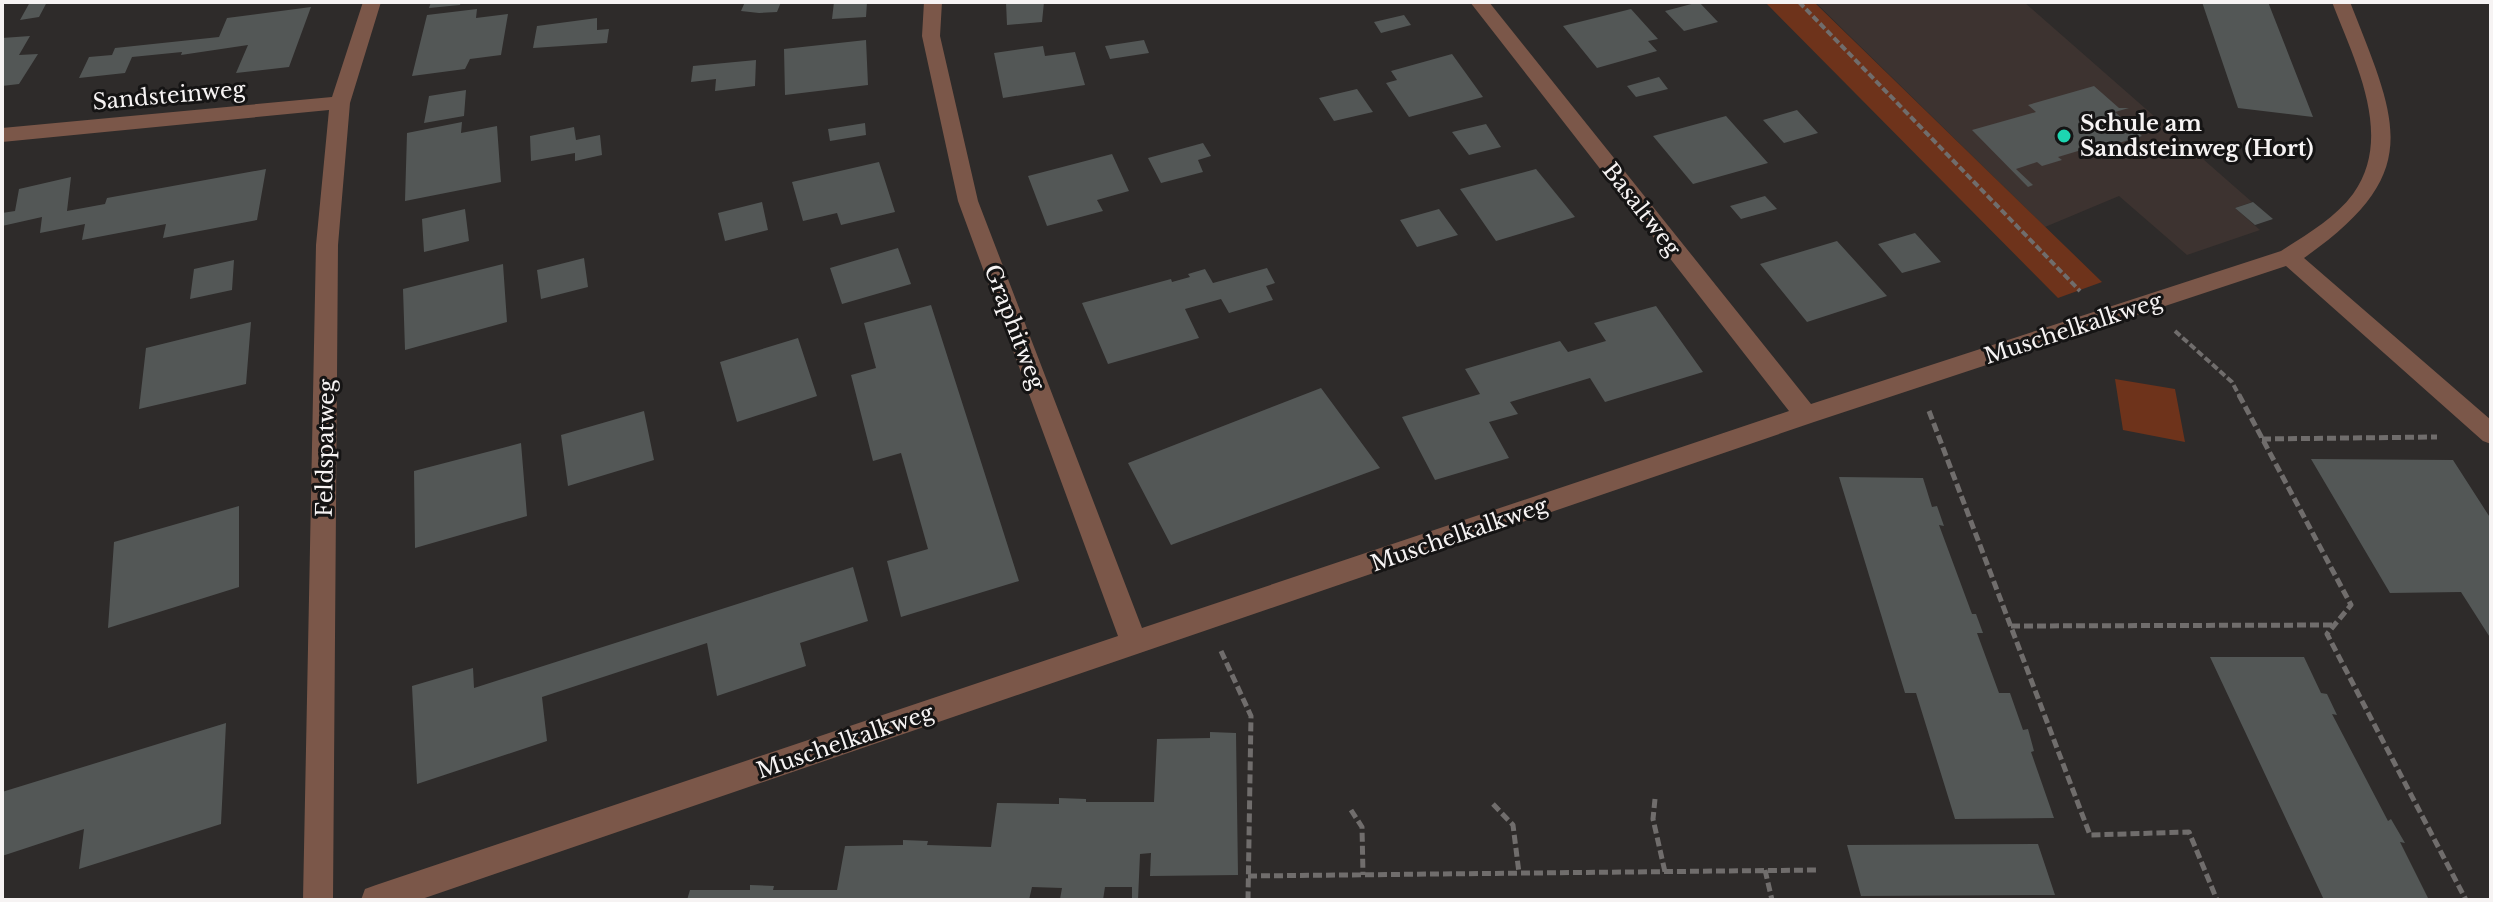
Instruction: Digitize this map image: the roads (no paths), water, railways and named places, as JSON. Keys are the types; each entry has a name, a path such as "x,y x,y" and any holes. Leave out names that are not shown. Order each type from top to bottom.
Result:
{"street":[{"name":"Feldspatweg","path":"318,900 327,245 340,103 372,2"},
{"name":"Graphitweg","path":"933,2 931,36 968,201 1134,643"},
{"name":"Basaltweg","path":"1479,2 1806,415"},
{"name":"Muschelkalkweg","path":"376,900 1806,415 2289,257 2330,230 2360,203 2375,178 2381,149 2383,120 2375,90 2341,2"},
{"name":"Sandsteinweg","path":"2,135 340,103"},
{"path":"2289,257 2491,434"}],"place":[{"name":"Schule am Sandsteinweg (Hort)","path":"2064,136"}]}
